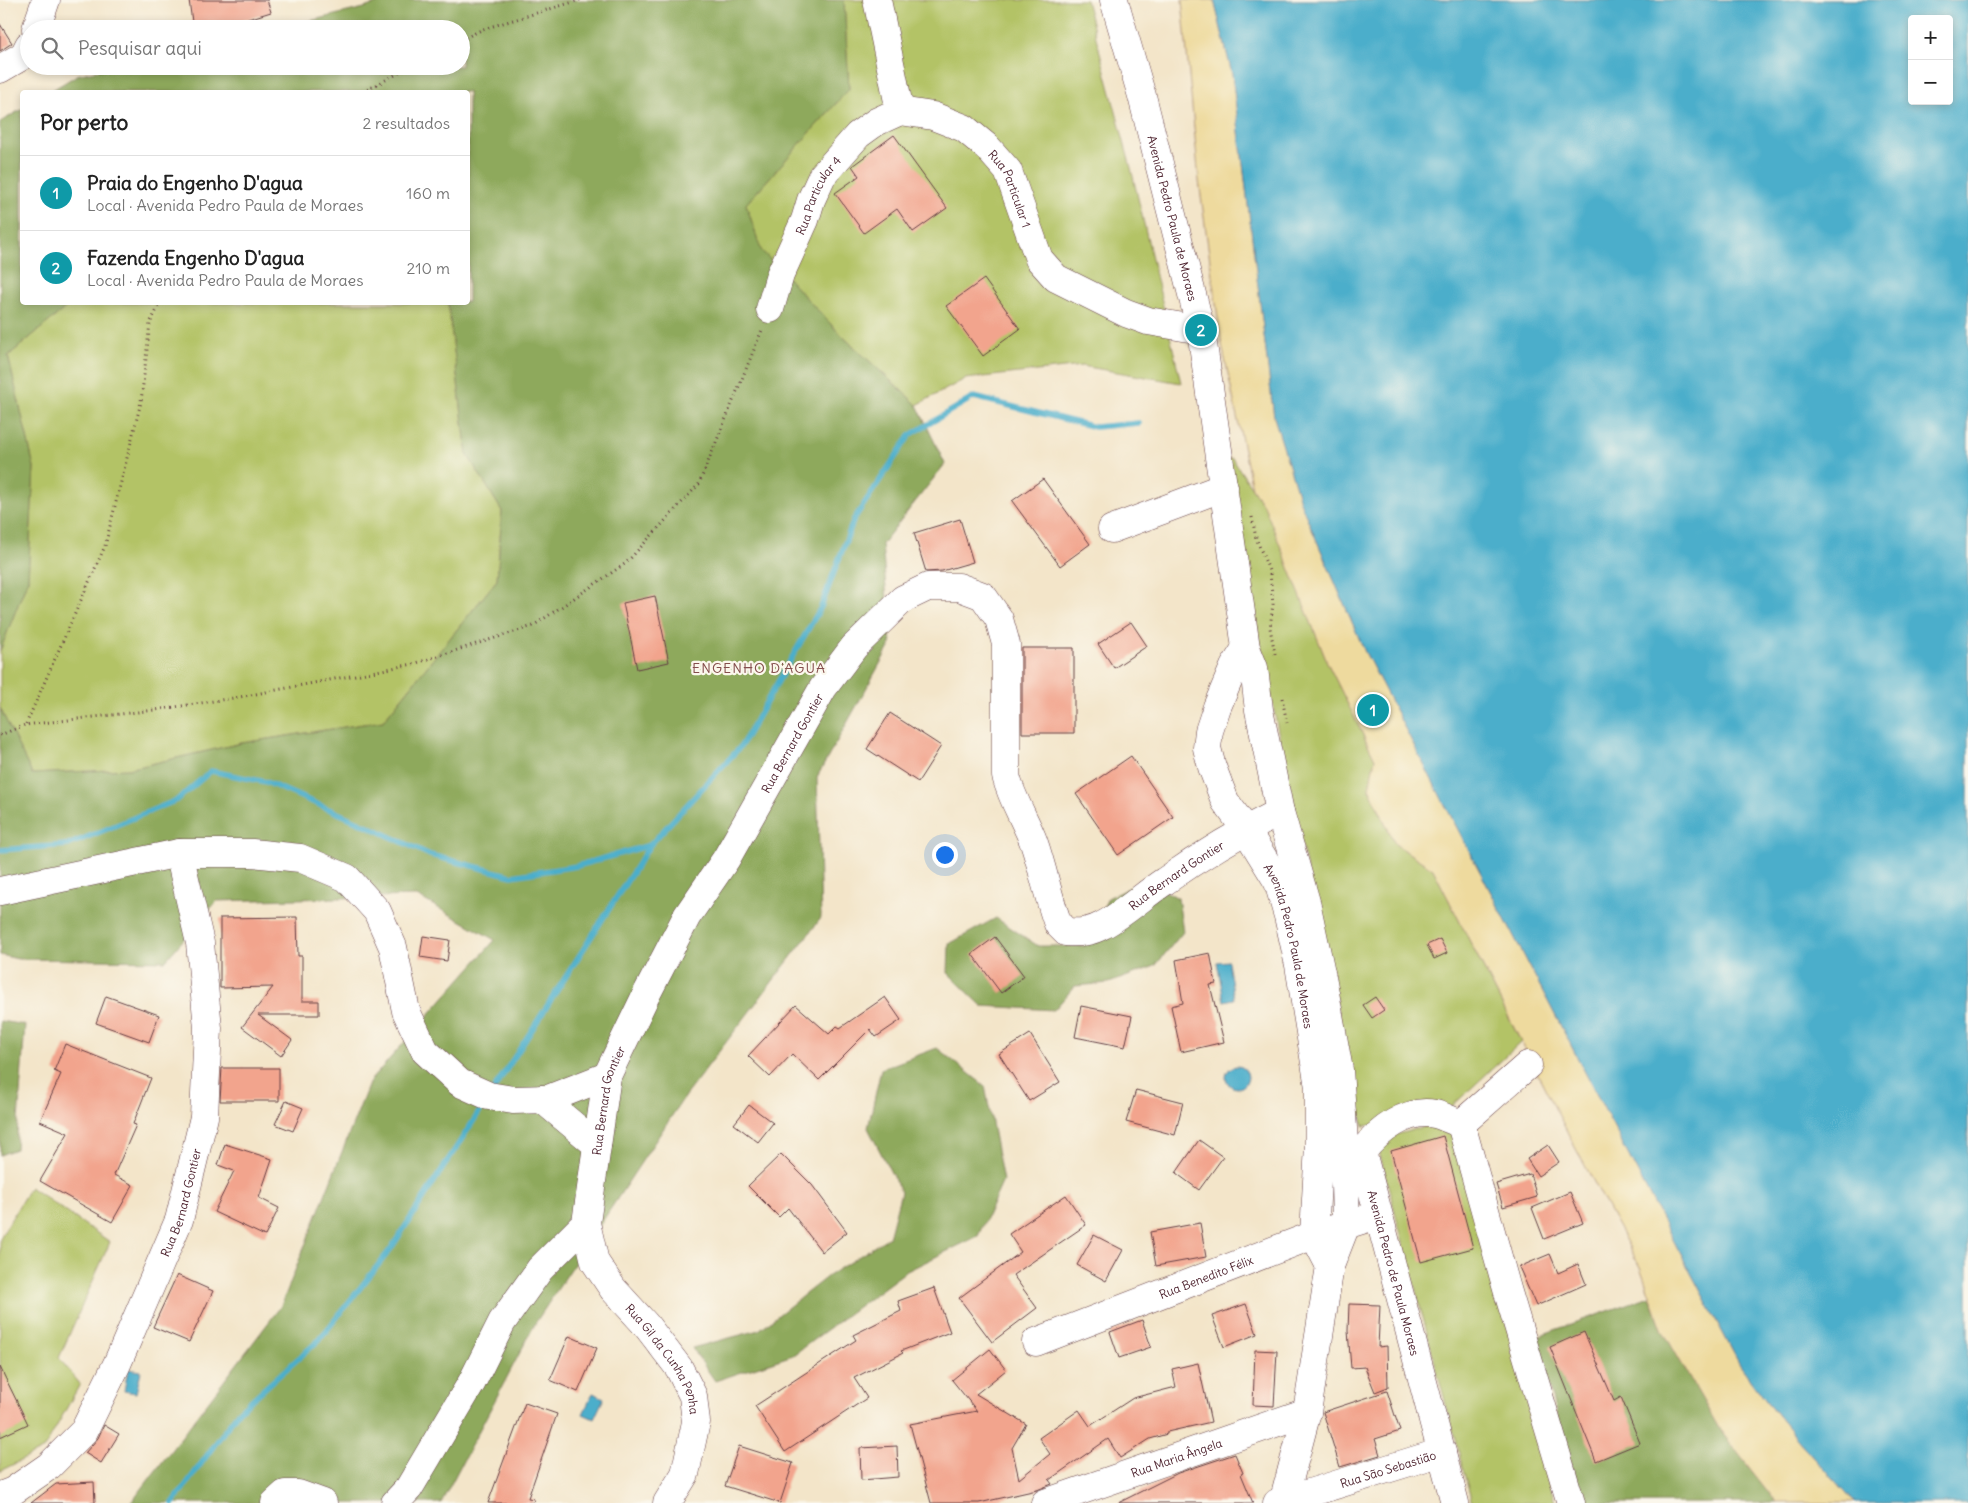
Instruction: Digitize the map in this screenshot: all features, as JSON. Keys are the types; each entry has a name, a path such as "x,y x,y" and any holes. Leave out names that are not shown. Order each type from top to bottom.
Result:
{"street":[{"path":"39,20 46,0"},
{"path":"877,0 900,110"},
{"name":"Avenida Pedro Paula de Moraes","path":"1114,0 1142,96 1201,330 1246,648 1254,668 1260,710 1280,812 1306,902 1323,982 1353,1148 1346,1225 1330,1266 1307,1412 1281,1502"},
{"path":"0,69 20,56"},
{"name":"Rua Particular 4","path":"770,309 780,275 822,176 858,135 876,122 900,110"},
{"name":"Rua Particular 1","path":"900,110 933,116 964,128 988,147 1008,171 1038,259 1056,278 1126,313 1148,321 1201,330"},
{"path":"1112,529 1224,487"},
{"name":"Rua Bernard Gontier","path":"586,1223 606,1076 646,995 688,916 726,859 823,688 854,647 903,599 928,587 959,587 983,596 999,619 1006,644 1006,776 1011,796 1034,844 1058,924 1066,932 1082,934 1103,925 1165,881 1246,830 1280,812"},
{"name":"Avenida Pedro Paula de Moraes","path":"1246,648 1234,667 1217,707 1209,731 1207,748 1225,801 1246,830 1278,882 1298,965 1319,1087 1319,1146 1314,1235"},
{"path":"1217,707 1260,710"},
{"path":"0,891 179,853 252,853 300,858 347,878 378,911 393,948 406,1011 425,1050 460,1083 489,1096 512,1100 542,1099 606,1076"},
{"name":"Rua Bernard Gontier","path":"0,1496 13,1491 49,1466 84,1431 117,1364 179,1220 204,1117 208,1028 200,943 179,853"},
{"path":"1461,1124 1528,1065"},
{"path":"542,1099 597,1145"},
{"path":"1353,1148 1368,1144 1382,1131 1409,1115 1435,1114 1461,1124"},
{"path":"1461,1124 1507,1289 1572,1503"},
{"name":"Avenida Pedro de Paula Moraes","path":"1353,1148 1378,1216 1455,1503"},
{"name":"Rua Benedito Félix","path":"1036,1342 1314,1235 1378,1216"},
{"path":"395,1503 409,1488 472,1382 502,1322 540,1269 586,1223"},
{"name":"Rua Gil da Cunha Penha","path":"586,1223 595,1262 613,1289 646,1325 679,1368 693,1396 696,1422 685,1474 668,1503"},
{"path":"1314,1235 1330,1266"},
{"name":"Rua Maria Ângela","path":"1045,1503 1307,1412"},
{"name":"Rua São Sebastião","path":"1281,1502 1442,1452"},
{"path":"276,1503 285,1494 298,1494 323,1503"}],"path":[{"path":"470,36 483,29 580,0"},
{"path":"367,90 395,75"},
{"path":"25,725 105,546 141,402 150,323 159,305"},
{"path":"0,735 25,725 183,706 403,666 533,626 626,563 699,484 770,309"},
{"path":"1251,509 1256,538 1270,573 1273,604 1270,628 1275,656"},
{"path":"1282,693 1288,729"}],"green space":[{"path":"386,0 844,0 849,89 746,204 761,250 840,334 917,405 945,464 882,544 891,644 817,777 821,918 685,1096 536,1322 441,1503 131,1503 281,1306 370,1081 495,940 417,896 217,901 165,961 18,959 0,955 0,708 32,774 129,769 242,743 383,721 497,580 502,511 467,454 448,305 470,305 470,90 52,90 77,75 470,75 470,20 314,20 364,8"},
{"path":"844,0 1086,0 1131,168 1181,383 1082,366 965,379 917,405 840,334 761,250 746,204 849,89"},
{"path":"20,110 20,305 69,305 8,356 34,467 28,579 0,651 0,122"},
{"path":"69,305 448,305 467,454 502,511 497,580 383,721 242,743 129,769 32,774 0,708 0,651 28,579 34,467 8,356"},
{"path":"1232,458 1265,508 1327,662 1375,759 1369,789 1395,844 1433,869 1521,1042 1449,1109 1381,1124 1363,1126 1290,791 1224,460"},
{"path":"1145,880 1178,898 1183,932 1155,966 1109,983 1075,986 1054,1010 982,1006 948,973 949,944 996,918 1038,946 1084,946 1108,898"},
{"path":"0,1021 25,1025 16,1149 0,1155"},
{"path":"937,1048 985,1086 1003,1181 978,1236 905,1272 793,1355 715,1381 692,1348 759,1330 828,1276 889,1237 901,1192 868,1128 881,1069"},
{"path":"1453,1119 1555,1503 1472,1503 1376,1140"},
{"path":"30,1187 110,1242 59,1358 80,1384 44,1449 0,1471 0,1238"},
{"path":"1650,1296 1663,1331 1720,1430 1777,1503 1581,1503 1535,1337"}],"sand":[{"path":"1182,0 1214,0 1232,74 1274,417 1301,504 1365,652 1740,1365 1798,1440 1855,1503 1777,1503 1720,1430 1663,1331 1640,1267 1576,1149 1433,869 1395,844 1369,788 1375,759 1327,662 1265,508 1252,488 1221,340 1199,181"}],"water":[{"path":"1214,0 1968,0 1968,1503 1855,1503 1798,1440 1740,1365 1365,652 1301,504 1274,417 1232,74"},
{"path":"1228,961 1234,999 1224,1001 1217,962"},
{"path":"1237,1066 1245,1069 1248,1077 1245,1085 1237,1088 1229,1085 1226,1077 1229,1069"},
{"path":"128,1369 141,1371 136,1393 124,1391"},
{"path":"593,1393 604,1398 594,1419 583,1414"}],"building":[{"path":"189,0 267,0 271,12 245,20 192,20"},
{"path":"0,24 12,43 0,51"},
{"path":"894,135 947,208 913,232 897,209 864,233 835,193 859,176 852,166"},
{"path":"984,279 1020,329 983,356 946,306"},
{"path":"1043,479 1090,544 1060,566 1012,501"},
{"path":"960,519 973,562 942,571 926,572 914,533"},
{"path":"655,596 669,662 637,669 623,603"},
{"path":"1131,622 1147,646 1114,668 1098,644"},
{"path":"1022,648 1074,648 1074,733 1022,733"},
{"path":"890,713 941,746 918,782 867,749"},
{"path":"1131,756 1173,817 1118,855 1076,794"},
{"path":"297,917 298,956 302,956 302,1001 319,1001 319,1015 258,1015 292,1040 281,1056 242,1027 273,987 220,988 220,918"},
{"path":"423,936 450,940 447,961 420,957"},
{"path":"995,937 1024,976 1001,993 972,954"},
{"path":"1440,939 1447,953 1434,959 1427,945"},
{"path":"1210,953 1216,984 1210,985 1224,1042 1181,1052 1171,1006 1183,1003 1176,960"},
{"path":"106,996 159,1015 149,1042 96,1023"},
{"path":"885,997 901,1020 876,1037 870,1029 819,1080 792,1054 770,1077 748,1056 796,1005 829,1034 837,1026 840,1028"},
{"path":"1375,997 1384,1010 1372,1018 1363,1005"},
{"path":"1081,1006 1132,1016 1125,1047 1075,1037"},
{"path":"1030,1034 1060,1082 1029,1101 999,1054"},
{"path":"65,1044 151,1078 133,1124 136,1125 114,1175 133,1185 112,1222 40,1181 68,1133 40,1121 61,1074 54,1071"},
{"path":"222,1068 279,1068 279,1101 220,1101"},
{"path":"1136,1090 1183,1102 1175,1135 1126,1122"},
{"path":"286,1101 303,1108 293,1131 275,1124"},
{"path":"749,1105 773,1123 758,1142 734,1124"},
{"path":"1443,1136 1473,1248 1421,1262 1391,1151"},
{"path":"1199,1140 1223,1157 1199,1190 1176,1173"},
{"path":"225,1144 272,1159 259,1198 279,1208 265,1236 214,1212 234,1171 218,1165"},
{"path":"1548,1145 1559,1162 1538,1176 1527,1159"},
{"path":"781,1154 812,1185 847,1232 822,1252 788,1208 779,1217 748,1186"},
{"path":"1530,1174 1537,1197 1503,1207 1496,1184"},
{"path":"1570,1192 1583,1223 1544,1239 1532,1208"},
{"path":"1066,1195 1086,1225 1013,1275 1037,1308 992,1342 959,1298 1021,1252 1009,1234"},
{"path":"1200,1223 1206,1257 1156,1266 1150,1232"},
{"path":"1094,1235 1123,1250 1106,1281 1077,1265"},
{"path":"1550,1254 1558,1273 1578,1264 1586,1284 1536,1306 1519,1267"},
{"path":"177,1275 213,1291 189,1342 153,1327"},
{"path":"934,1288 950,1332 901,1351 903,1353 854,1378 867,1398 785,1452 755,1406 856,1340 853,1335 901,1311 898,1301"},
{"path":"1246,1304 1257,1334 1224,1347 1212,1316"},
{"path":"1349,1304 1380,1305 1378,1347 1387,1346 1388,1387 1375,1392 1365,1367 1351,1368 1348,1331"},
{"path":"1142,1320 1151,1347 1119,1358 1110,1332"},
{"path":"1584,1332 1614,1401 1621,1397 1640,1443 1596,1461 1550,1347"},
{"path":"569,1336 597,1348 578,1392 550,1380"},
{"path":"990,1349 1006,1370 976,1394 1026,1424 1012,1448 1019,1479 1050,1454 1039,1438 1079,1410 1090,1426 1133,1398 1176,1387 1172,1369 1198,1363 1211,1422 1167,1432 1167,1434 1150,1439 1120,1458 1108,1439 1049,1480 1052,1484 1037,1490 979,1503 931,1503 910,1424 977,1411 952,1380"},
{"path":"1255,1350 1277,1351 1274,1406 1253,1405"},
{"path":"0,1367 28,1424 0,1437"},
{"path":"1387,1391 1400,1431 1375,1439 1380,1455 1340,1467 1323,1412"},
{"path":"525,1403 557,1414 528,1498 534,1499 533,1503 488,1503"},
{"path":"104,1425 119,1434 101,1463 85,1453 98,1438"},
{"path":"739,1446 793,1463 780,1503 725,1486"},
{"path":"897,1446 898,1477 861,1480 860,1448"},
{"path":"1235,1454 1253,1503 1118,1503 1178,1473"},
{"path":"94,1482 95,1503 31,1503 56,1484"}],"waterway":[{"path":"0,850 68,845 177,800 211,771 266,782 430,855 512,876 577,866 650,845 741,746 821,607 854,519 910,435 974,397 1095,427 1139,423"},
{"path":"494,1089 650,845"},
{"path":"173,1503 238,1412 319,1340 390,1250 485,1103"}],"place":[{"name":"Fazenda Engenho D'agua","path":"1201,330"},
{"name":"Praia do Engenho D'agua","path":"1373,710"}],"district":[{"name":"ENGENHO D'AGUA","path":"759,668"}]}
